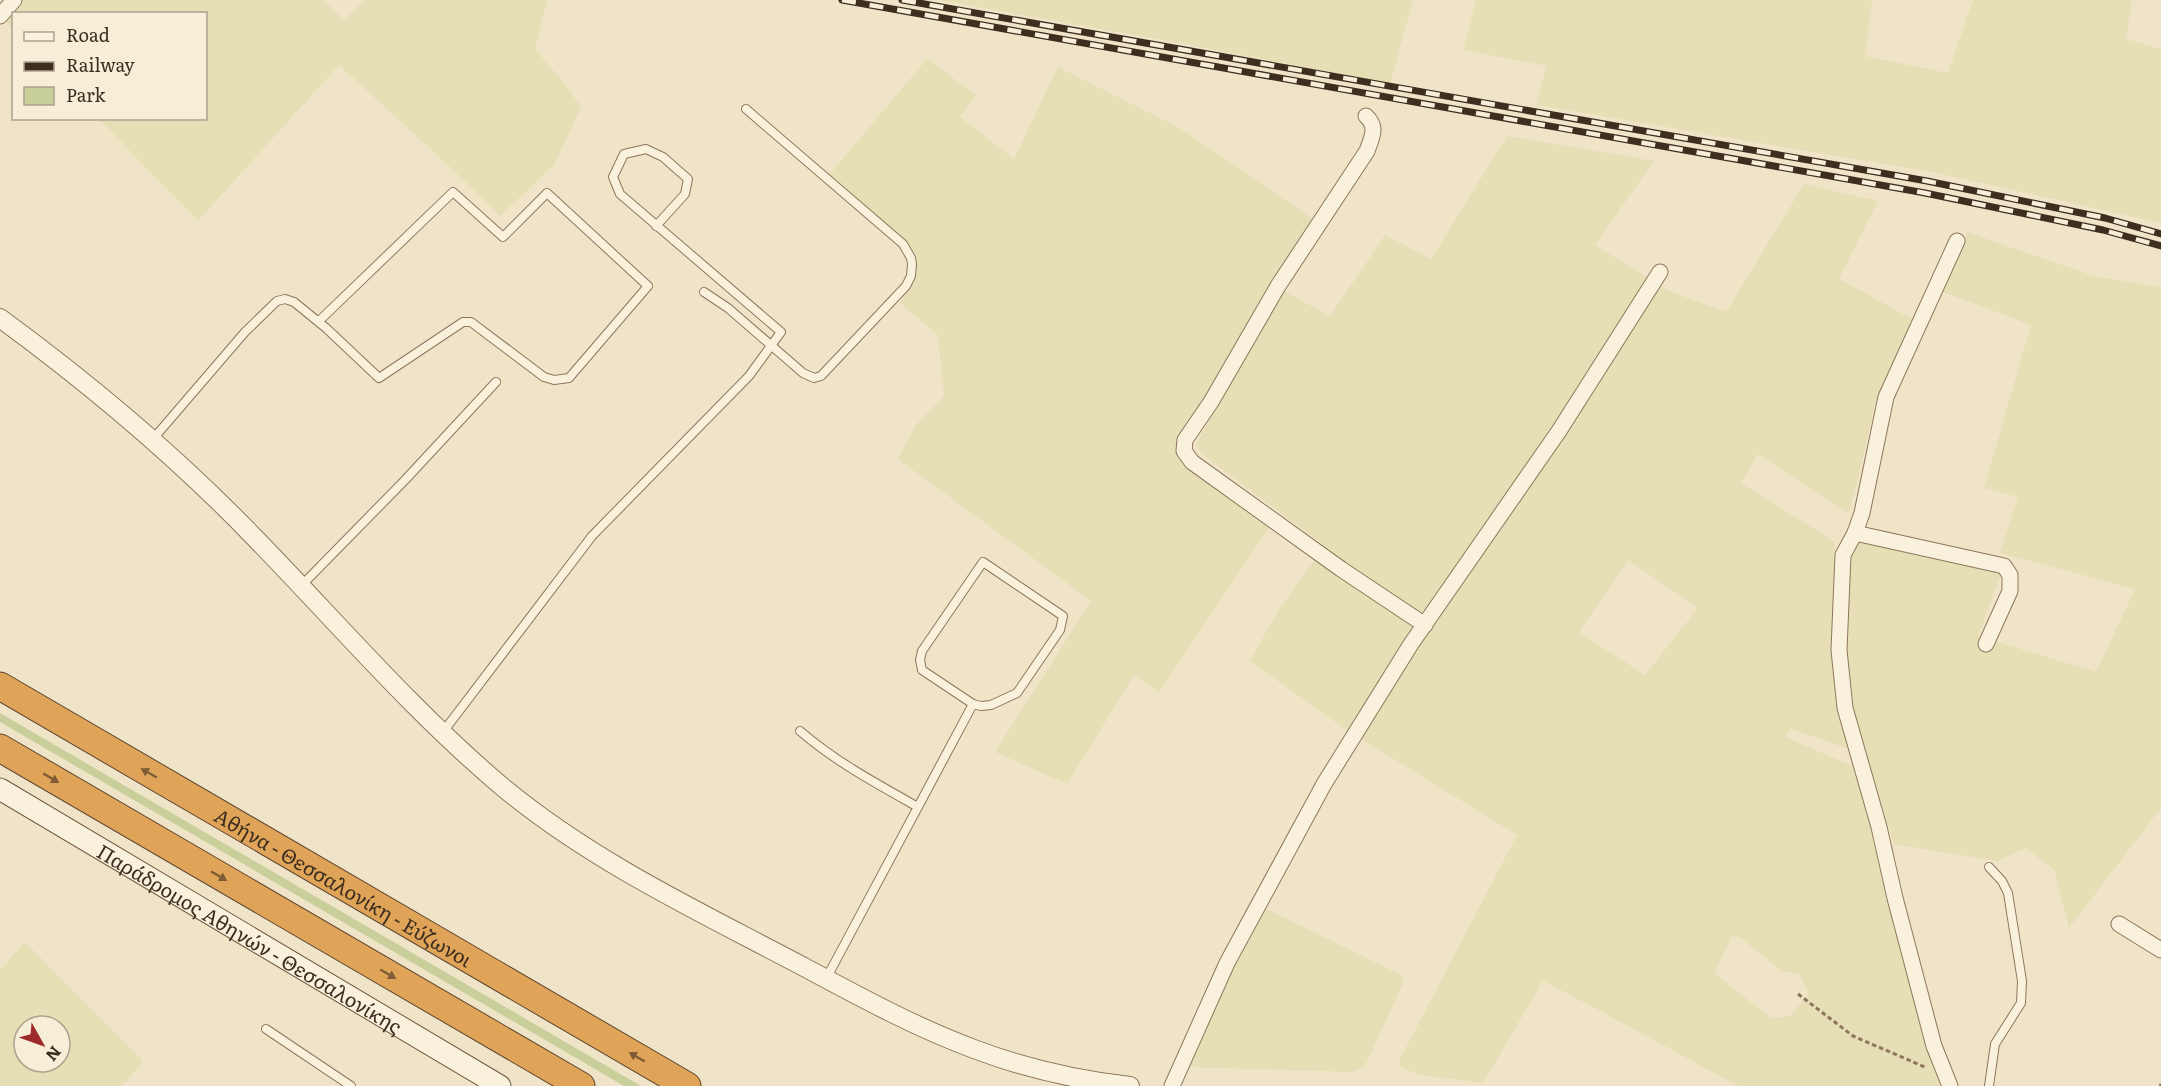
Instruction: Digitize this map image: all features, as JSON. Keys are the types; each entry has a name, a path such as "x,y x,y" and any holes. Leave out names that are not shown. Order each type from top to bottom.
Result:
{"highway":[{"name":"Αθήνα - Θεσσαλονίκη - Εύζωνοι","path":"0,686 687,1086"},
{"path":"0,748 581,1086"}],"main road":[{"name":"Παράδρομος Αθηνών - Θεσσαλονίκης","path":"0,789 500,1086"}],"street":[{"path":"0,16 14,0"},
{"path":"1366,116 1374,125 1374,132 1367,151 1278,286 1211,402 1185,440 1184,451 1192,462 1425,625"},
{"path":"1947,1080 1934,1046 1876,816 1845,708 1839,650 1843,555 1855,533 1862,513 1886,397 1957,241"},
{"path":"1172,1086 1227,963 1324,784 1425,625 1559,431 1659,272"},
{"path":"0,318 56,359 204,487 443,732 504,788 549,823 615,866 826,979 928,1030 974,1049 1041,1071 1130,1086"},
{"path":"1855,533 2004,566 2010,575 2010,591 1986,644"},
{"path":"2119,924 2161,950"}],"lane":[{"path":"704,292 728,308 803,373 814,378 821,376 906,286 911,276 911,258 903,244 746,109"},
{"path":"443,732 592,536 749,376 781,332 656,226 620,194 613,177 624,154 645,149 663,157 688,179 685,194 656,226"},
{"path":"152,440 245,332 277,301 285,299 294,302 319,321 380,378 463,322 471,322 544,377 554,380 569,378 648,286 547,193 503,237 453,192 319,321"},
{"path":"301,586 405,480 496,382"},
{"path":"982,562 1063,616 1060,630 1017,693 991,705 973,704 922,670 920,660 922,651 982,562"},
{"path":"826,979 973,704"},
{"path":"800,731 818,747 852,770 918,807"},
{"path":"1989,867 2002,880 2008,893 2022,981 2022,1003 1995,1044 1989,1086"},
{"path":"266,1029 351,1086"}],"path":[{"path":"1798,994 1853,1036 1947,1080"}],"shaded area":[{"path":"22,0 324,0 344,20 364,0 547,0 535,49 581,107 554,165 500,216 339,65 198,221 100,120 207,120 207,12 12,12"},
{"path":"938,0 1413,0 1390,84 1185,44"},
{"path":"1476,0 1872,0 1865,56 1948,73 1973,0 2132,0 2126,39 2161,49 2161,223 1932,172 1536,105 1547,66 1463,50"},
{"path":"12,12 12,29 5,21"},
{"path":"927,59 976,95 960,117 1014,159 1058,67 1180,128 1313,219 1207,397 1185,464 1269,527 1159,692 1134,675 1067,784 995,752 1091,601 898,459 916,425 944,396 938,335 900,303 914,281 916,259 908,244 829,175"},
{"path":"1507,136 1654,161 1595,245 1669,291 1726,312 1804,184 1878,201 1839,279 1914,320 1876,399 1857,484 1848,513 1758,454 1741,483 1835,542 1832,643 1852,750 1791,729 1785,737 1857,768 1904,960 1941,1086 1738,1086 1543,981 1483,1083 1419,1075 1401,1067 1399,1061 1517,835 1345,729 1250,661 1279,609 1325,546 1201,453 1196,444 1284,291 1330,316 1385,235 1431,259","holes":["1639,318 1536,478 1475,565","1628,560 1698,608 1645,675 1579,632","1732,936 1739,937 1782,971 1799,974 1809,993 1791,1015 1772,1019 1714,973"]},
{"path":"1967,232 2094,276 2161,287 2161,808 2069,928 2054,870 2026,848 1997,861 1894,844 1852,714 1845,649 1850,557 1860,540 2002,572 1978,636 2096,672 2135,589 2000,553 2018,497 1984,488 2031,325 1943,292"},
{"path":"1263,907 1401,975 1403,983 1365,1066 1352,1072 1185,1067 1231,964"},
{"path":"25,942 143,1061 122,1086 0,1086 0,970"}],"green space":[{"path":"0,713 641,1086 624,1086 0,722"}],"railway":[{"path":"842,0 1925,193 2103,230 2161,246"},
{"path":"902,0 1927,181 2105,218 2161,234"}]}
